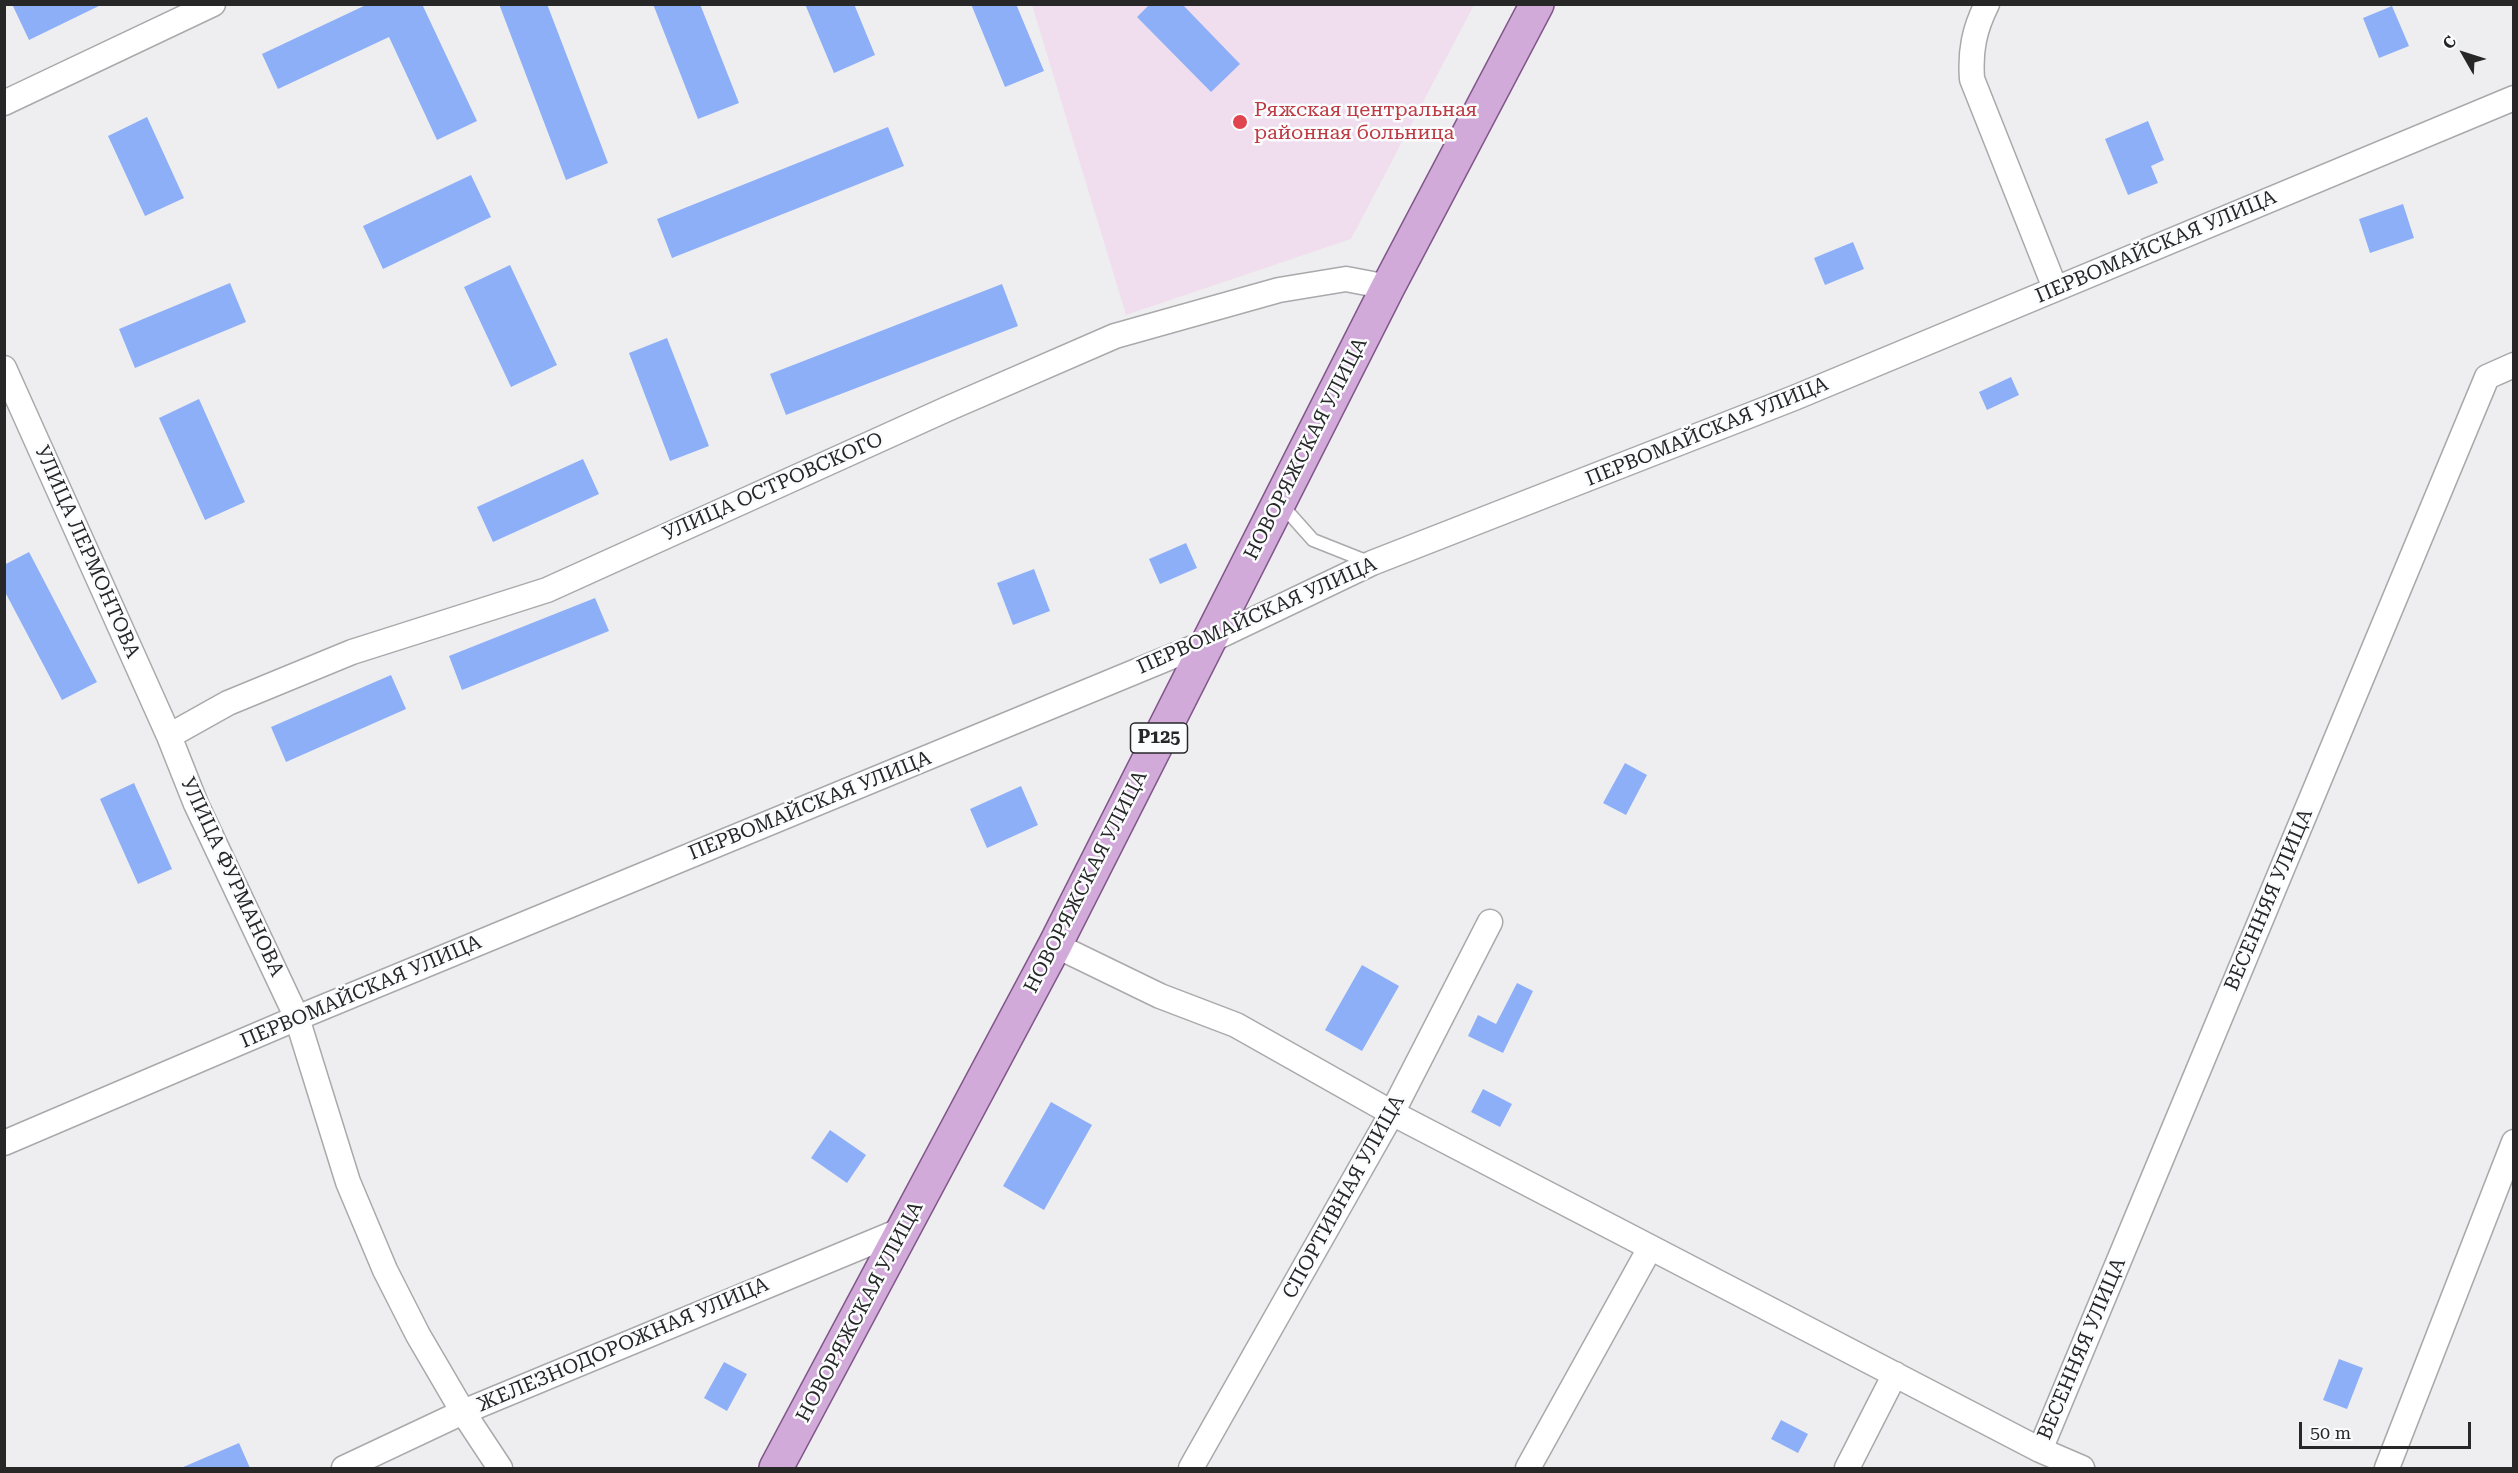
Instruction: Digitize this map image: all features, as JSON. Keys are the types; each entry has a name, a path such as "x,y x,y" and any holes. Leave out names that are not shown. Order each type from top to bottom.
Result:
{"main road":[{"name":"НОВОРЯЖСКАЯ УЛИЦА","path":"776,1468 1055,945 1388,287 1537,4"}],"street":[{"path":"1987,4 1976,25 1970,54 1972,79 2055,288"},
{"path":"4,103 208,5"},
{"name":"ПЕРВОМАЙСКАЯ УЛИЦА","path":"4,1143 297,1018 1207,642 1372,563 1794,398 2514,98"},
{"name":"УЛИЦА ОСТРОВСКОГО","path":"169,736 228,703 352,652 547,590 1115,336 1279,290 1346,279 1388,287"},
{"name":"ВЕСЕННЯЯ УЛИЦА","path":"2040,1450 2487,377 2514,365"},
{"name":"УЛИЦА ЛЕРМОНТОВА","path":"4,368 169,736"},
{"name":"УЛИЦА ФУРМАНОВА","path":"169,736 196,804 297,1018 348,1182 386,1270 417,1335 500,1468"},
{"name":"СПОРТИВНАЯ УЛИЦА","path":"1191,1468 1392,1113 1490,922"},
{"path":"1055,945 1160,996 1236,1025 1392,1113 2072,1467"},
{"path":"2387,1468 2514,1142"},
{"name":"ЖЕЛЕЗНОДОРОЖНАЯ УЛИЦА","path":"344,1468 463,1412 904,1229"},
{"path":"1528,1468 1650,1248"},
{"path":"1847,1468 1895,1374"}],"lane":[{"path":"1280,502 1313,540 1372,563"}],"shaded area":[{"name":"Ряжская центральная районная больница","path":"1032,5 1474,5 1351,239 1126,315"}],"building":[{"path":"12,4 103,4 29,40"},
{"path":"368,4 422,4 477,121 437,140 389,37 278,89 262,54"},
{"path":"499,4 547,4 608,163 566,180"},
{"path":"653,4 700,4 739,103 698,119"},
{"path":"805,4 854,4 875,55 834,73"},
{"path":"971,4 1016,4 1044,71 1005,87"},
{"path":"1150,4 1182,4 1240,64 1211,92 1137,17"},
{"path":"2392,6 2409,46 2379,58 2363,18"},
{"path":"147,117 184,198 145,216 108,136"},
{"path":"2148,121 2164,160 2151,166 2158,183 2128,195 2105,139"},
{"path":"888,127 904,166 672,258 657,219"},
{"path":"471,175 491,217 383,269 363,226"},
{"path":"2403,204 2414,238 2370,253 2359,219"},
{"path":"1853,242 1864,269 1825,285 1814,258"},
{"path":"510,265 557,365 511,387 464,287"},
{"path":"230,283 246,322 135,368 119,329"},
{"path":"1002,284 1018,326 786,415 770,374"},
{"path":"667,338 709,446 670,461 629,353"},
{"path":"2011,377 2019,395 1987,410 1979,392"},
{"path":"199,399 245,502 205,520 159,418"},
{"path":"583,459 599,494 493,542 477,507"},
{"path":"1186,543 1197,568 1160,584 1149,559"},
{"path":"29,552 97,682 62,700 4,590 4,565"},
{"path":"1034,569 1050,611 1013,625 997,583"},
{"path":"595,598 609,631 462,690 449,656"},
{"path":"391,675 406,709 286,762 271,727"},
{"path":"1625,763 1647,775 1626,815 1603,803"},
{"path":"134,783 172,869 138,884 100,799"},
{"path":"1021,786 1038,825 987,848 970,809"},
{"path":"1362,965 1399,986 1362,1051 1325,1030"},
{"path":"1517,983 1533,991 1503,1053 1468,1036 1478,1015 1496,1024"},
{"path":"1483,1089 1512,1104 1500,1127 1471,1112"},
{"path":"1051,1102 1092,1125 1044,1210 1003,1186"},
{"path":"830,1130 866,1155 847,1183 811,1158"},
{"path":"2339,1359 2363,1368 2347,1409 2323,1400"},
{"path":"724,1362 747,1374 727,1411 704,1398"},
{"path":"1781,1420 1808,1434 1798,1453 1771,1439"},
{"path":"239,1443 250,1468 181,1468"}],"place":[{"name":"Ряжская центральная районная больница","path":"1240,122"}]}
